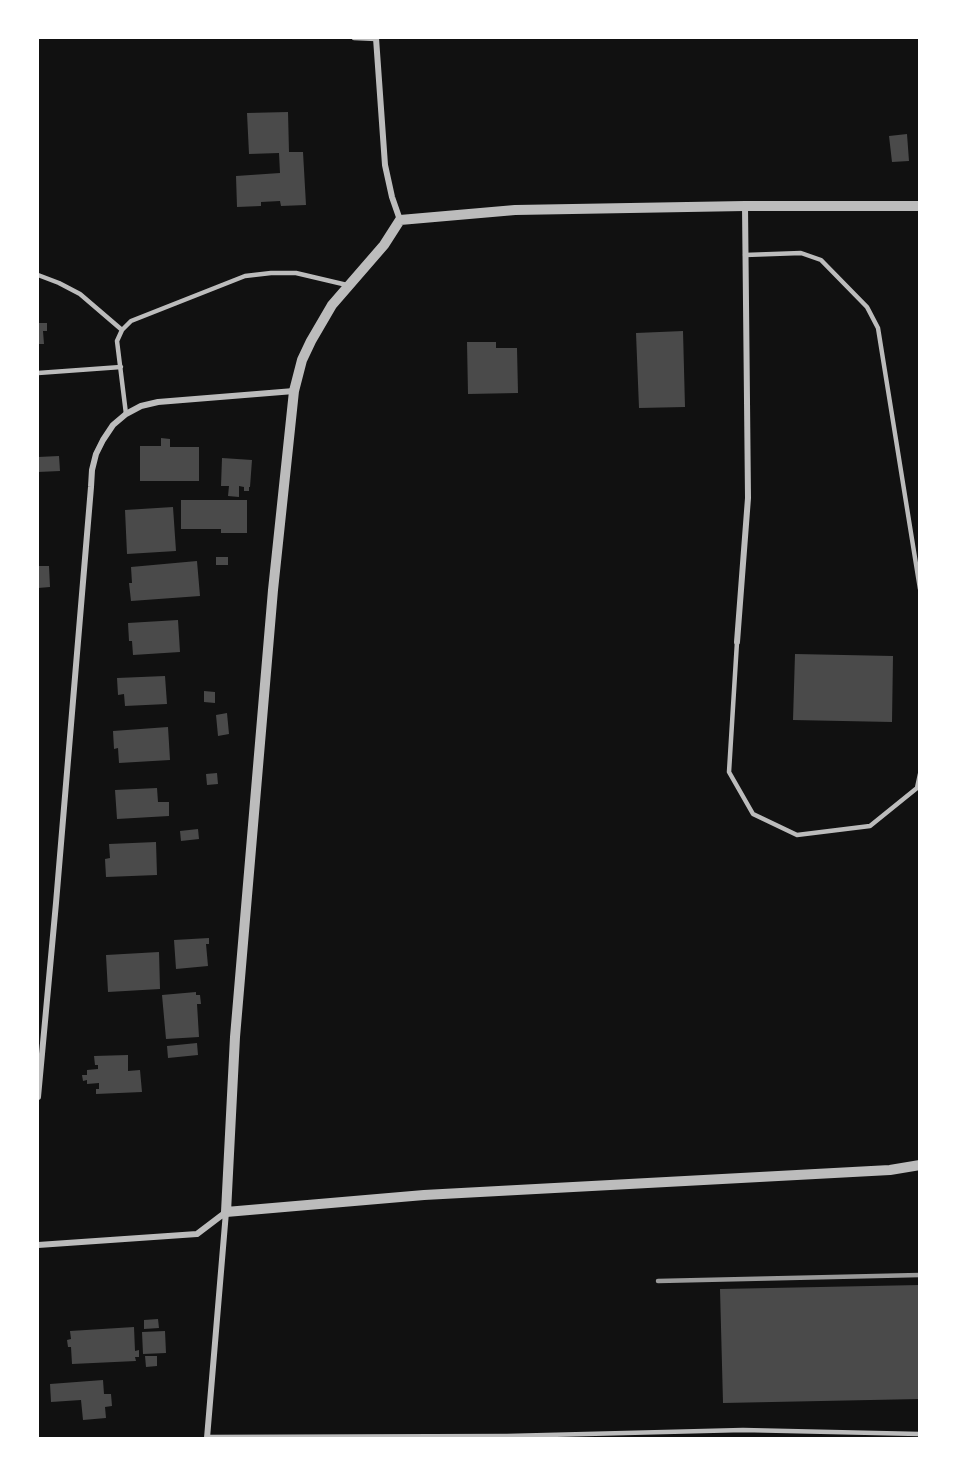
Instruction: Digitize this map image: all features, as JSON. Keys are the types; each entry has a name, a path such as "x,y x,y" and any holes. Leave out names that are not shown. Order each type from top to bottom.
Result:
{"street":[{"path":"376,38 385,165 400,220"},
{"path":"737,642 748,498 745,206"},
{"path":"400,220 514,210 920,206"},
{"path":"207,1438 226,1212 236,1025 273,590 294,391 302,360 332,305 384,245 400,220"},
{"path":"38,1097 92,470 96,454 113,425 126,414 141,406 158,402 294,391"},
{"path":"38,1245 197,1234 226,1212 424,1195 890,1170 920,1165"},
{"path":"890,1170 920,1173"}],"lane":[{"path":"354,38 376,38"},
{"path":"745,255 801,253 821,260 867,307 873,318 878,328 920,588"},
{"path":"126,414 117,341 122,330 131,321 245,276 296,273 349,286"},
{"path":"38,275 80,294 122,330"},
{"path":"38,373 121,367"},
{"path":"737,642 729,772 753,814 796,835 870,826 917,788 920,774"},
{"path":"207,1438 507,1436 743,1430 920,1434"}],"building":[{"path":"288,112 289,152 303,152 306,205 281,206 280,201 261,202 261,206 237,207 236,176 280,173 279,153 249,154 247,113"},
{"path":"907,134 909,161 892,162 889,136"},
{"path":"38,323 47,323 47,331 43,331 44,344 38,344"},
{"path":"683,331 685,407 639,408 636,333"},
{"path":"467,342 496,342 496,348 517,348 518,393 468,394"},
{"path":"161,438 170,439 170,447 199,447 199,481 140,481 140,446 161,446"},
{"path":"59,456 60,471 38,472 38,457"},
{"path":"222,458 252,460 249,491 244,491 244,487 239,486 239,497 228,496 229,486 221,486"},
{"path":"181,500 247,500 247,533 221,533 221,529 181,529"},
{"path":"173,507 176,551 127,554 125,510"},
{"path":"216,557 228,557 228,565 216,565"},
{"path":"197,561 200,596 131,601 129,583 132,583 131,567"},
{"path":"38,566 49,566 50,587 38,588"},
{"path":"178,620 180,652 133,655 128,623"},
{"path":"795,654 893,656 892,722 793,720"},
{"path":"165,676 167,704 125,706 124,694 118,695 117,678"},
{"path":"204,691 215,692 215,703 204,702"},
{"path":"227,713 229,734 218,736 216,715"},
{"path":"168,727 170,760 119,763 118,748 114,749 113,731"},
{"path":"217,773 218,784 207,785 206,774"},
{"path":"157,788 158,802 169,802 169,816 117,819 115,790"},
{"path":"198,829 199,839 181,841 180,831"},
{"path":"156,842 157,875 106,877 105,859 110,858 109,844"},
{"path":"209,938 209,944 206,944 208,966 176,969 174,940"},
{"path":"159,952 160,989 108,992 106,955"},
{"path":"196,992 196,995 200,995 201,1004 197,1004 199,1037 166,1039 162,995"},
{"path":"197,1043 198,1055 168,1058 167,1046"},
{"path":"128,1055 128,1071 140,1070 142,1092 96,1094 99,1083 87,1084 87,1080 83,1081 82,1075 87,1075 87,1070 98,1069 94,1056"},
{"path":"920,1285 920,1399 723,1403 720,1289"},
{"path":"158,1319 159,1328 144,1329 144,1320"},
{"path":"134,1327 135,1351 139,1350 139,1357 135,1357 136,1361 72,1364 71,1347 68,1347 67,1340 71,1339 70,1331"},
{"path":"165,1331 166,1353 143,1354 142,1332"},
{"path":"145,1356 157,1356 157,1366 146,1367"},
{"path":"103,1380 104,1394 111,1394 112,1406 105,1407 106,1418 83,1420 81,1400 51,1402 50,1384"}],"railway":[{"path":"658,1281 920,1275"}]}
